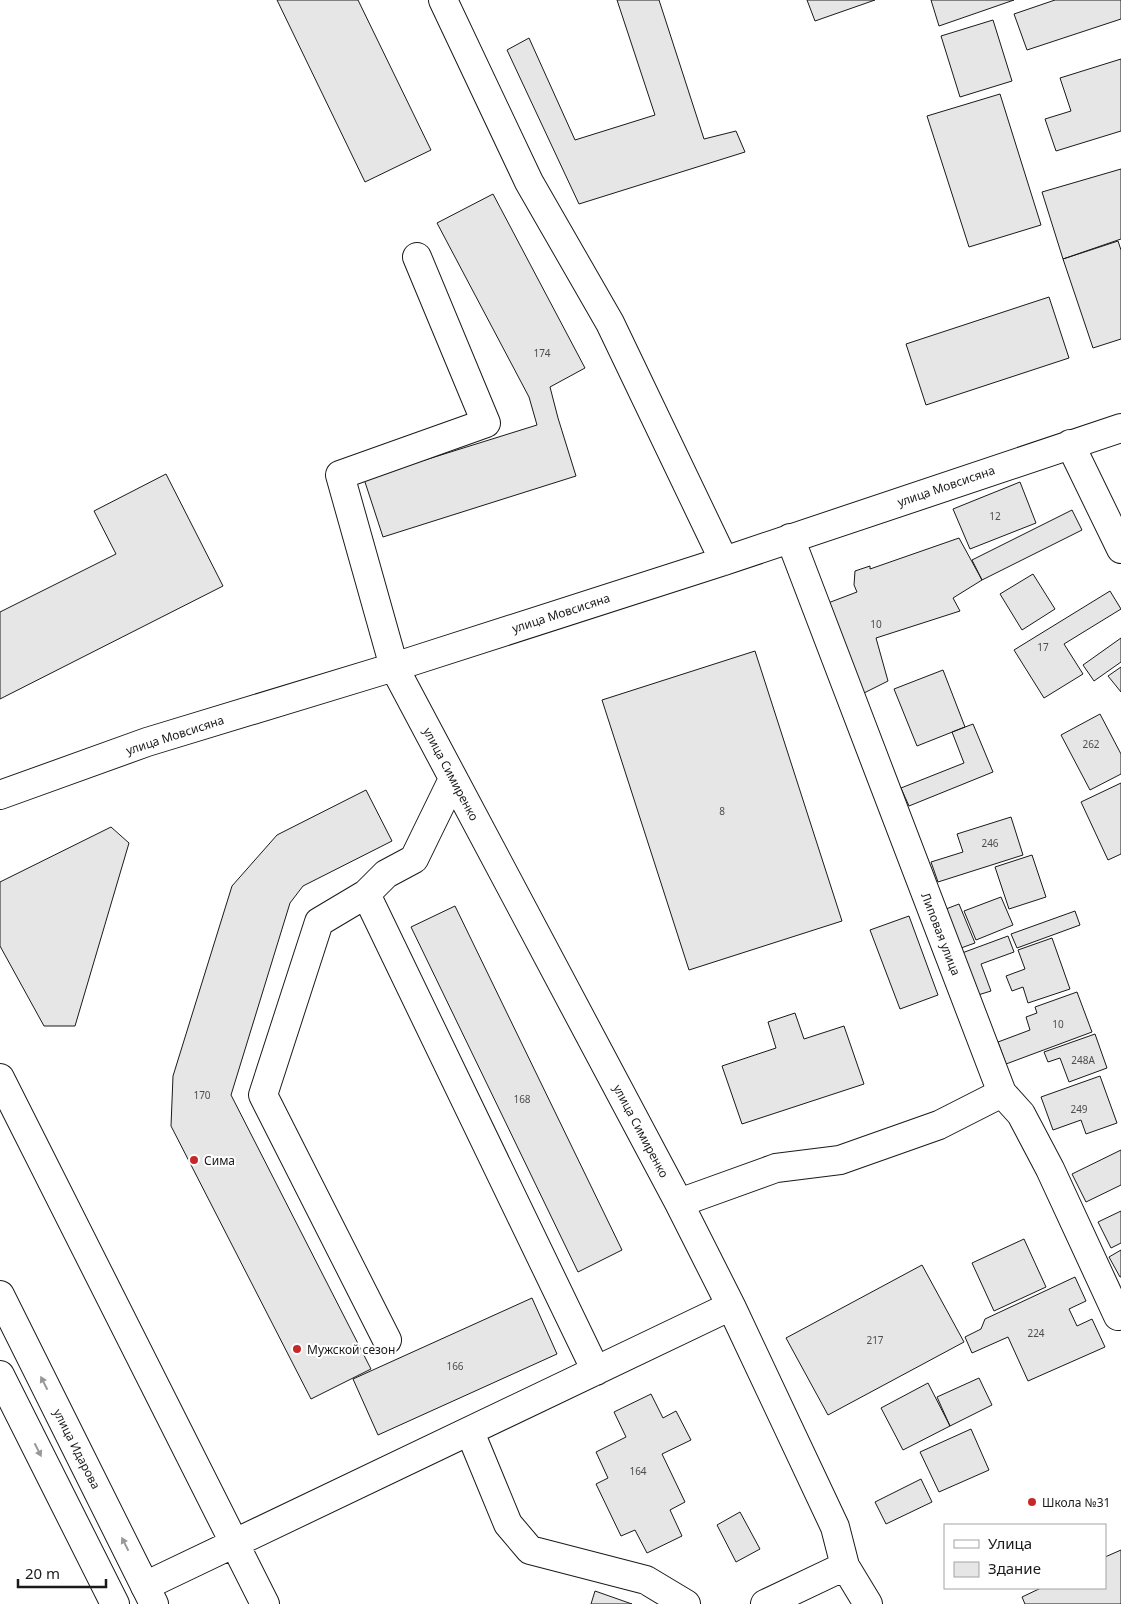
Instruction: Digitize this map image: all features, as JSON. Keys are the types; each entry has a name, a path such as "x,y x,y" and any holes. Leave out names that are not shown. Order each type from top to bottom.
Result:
{"street":[{"path":"443,0 530,182 610,323 724,561"},
{"name":"улица Симиренко","path":"417,256 486,423 340,475 394,667 679,1203 731,1306 835,1527 845,1566 868,1604"},
{"name":"улица Мовсисяна","path":"0,795 147,742 394,667 724,561 1121,428"},
{"path":"1070,444 1121,549"},
{"name":"Липовая улица","path":"790,538 1002,1093 1021,1114 1050,1169 1118,1316"},
{"path":"387,1340 263,1095 319,922 366,894 386,874 414,859 453,779"},
{"path":"366,894 596,1371"},
{"path":"0,1078 265,1604"},
{"path":"679,1203 776,1168 840,1160 939,1125 1002,1093"},
{"name":"улица Идарова","path":"0,1295 150,1595"},
{"path":"150,1595 234,1545 731,1306"},
{"path":"0,1375 115,1604"},
{"path":"470,1432 508,1524 530,1550 646,1580 686,1604"},
{"path":"765,1604 845,1566"}],"building":[{"path":"277,0 358,0 431,150 365,182"},
{"path":"617,0 659,0 704,139 736,131 745,152 579,204 507,50 529,38 575,140 655,115"},
{"path":"807,0 875,0 815,21"},
{"path":"931,0 1014,0 939,26"},
{"path":"1055,0 1121,0 1121,19 1027,50 1014,14"},
{"path":"993,20 1012,81 960,97 941,36"},
{"path":"1121,59 1121,131 1056,151 1045,119 1071,111 1060,78"},
{"path":"1000,94 1041,225 969,247 927,116"},
{"path":"1121,169 1121,239 1063,259 1042,192"},
{"path":"493,194 585,368 550,387 576,476 383,537 364,479 537,425 529,397 437,223"},
{"path":"1118,241 1121,250 1121,339 1093,348 1063,259"},
{"path":"1049,297 1069,358 926,405 906,344"},
{"path":"166,474 223,586 0,699 0,612 116,554 94,511"},
{"path":"1020,482 1036,523 970,549 953,509"},
{"path":"1072,510 1082,530 982,580 972,560"},
{"path":"959,538 982,580 953,598 960,611 876,638 888,681 858,696 828,603 857,592 854,585 855,571 870,566 870,569"},
{"path":"1033,574 1055,609 1022,630 1000,594"},
{"path":"1110,591 1121,609 1064,644 1083,674 1044,698 1014,650"},
{"path":"1121,638 1121,662 1094,681 1083,665"},
{"path":"755,651 842,921 689,970 602,700"},
{"path":"1121,667 1121,692 1108,676"},
{"path":"943,670 965,727 917,746 894,689"},
{"path":"1100,714 1121,754 1121,774 1090,790 1061,735"},
{"path":"973,724 993,772 909,806 901,788 964,763 952,732"},
{"path":"1121,783 1121,854 1108,860 1081,802"},
{"path":"366,790 392,841 303,886 290,903 231,1095 371,1369 311,1399 171,1126 173,1076 232,886 277,835"},
{"path":"1011,817 1023,855 938,882 931,862 963,852 957,834"},
{"path":"111,827 129,843 75,1026 44,1026 0,946 0,882"},
{"path":"1032,855 1046,897 1009,909 995,867"},
{"path":"1001,897 1013,925 976,940 964,911"},
{"path":"959,904 975,943 961,948 946,909"},
{"path":"455,906 622,1250 578,1272 411,927"},
{"path":"1075,911 1080,925 1017,948 1011,934"},
{"path":"909,916 938,995 900,1009 870,930"},
{"path":"1008,936 1014,952 981,964 991,991 978,995 962,953"},
{"path":"1052,938 1070,989 1028,1003 1023,987 1012,991 1006,976 1025,969 1018,950"},
{"path":"1077,992 1092,1032 1006,1064 998,1042 1030,1030 1026,1017 1037,1013 1035,1007"},
{"path":"795,1013 804,1039 844,1026 864,1084 742,1124 722,1066 776,1048 768,1022"},
{"path":"1095,1034 1107,1068 1069,1082 1060,1058 1048,1062 1044,1052"},
{"path":"1100,1076 1117,1123 1086,1134 1081,1120 1053,1130 1041,1097"},
{"path":"1121,1150 1121,1185 1086,1202 1072,1174"},
{"path":"1121,1211 1121,1243 1111,1248 1098,1222"},
{"path":"1024,1239 1046,1287 994,1311 972,1263"},
{"path":"1121,1250 1121,1277 1120,1277 1109,1257"},
{"path":"922,1265 964,1342 828,1415 786,1338"},
{"path":"1075,1277 1086,1301 1069,1309 1077,1326 1092,1319 1105,1347 1028,1381 1008,1337 972,1353 965,1337 981,1329 985,1319"},
{"path":"532,1298 557,1354 378,1435 353,1379"},
{"path":"979,1378 992,1405 950,1426 937,1397"},
{"path":"928,1383 950,1426 903,1450 881,1408"},
{"path":"651,1394 663,1418 676,1411 691,1440 662,1454 685,1502 670,1510 682,1536 647,1553 635,1530 621,1536 596,1484 608,1478 596,1452 626,1437 614,1412"},
{"path":"971,1429 989,1470 939,1492 920,1452"},
{"path":"921,1479 932,1502 886,1524 875,1502"},
{"path":"740,1512 760,1549 736,1562 717,1525"},
{"path":"1121,1550 1121,1604 1025,1604 1022,1597 1039,1589 1106,1589 1106,1557"},
{"path":"595,1591 632,1604 591,1604"}],"place":[{"name":"Сима","path":"194,1160"},
{"name":"Мужской сезон","path":"297,1349"},
{"name":"Школа №31","path":"1032,1502"}]}
